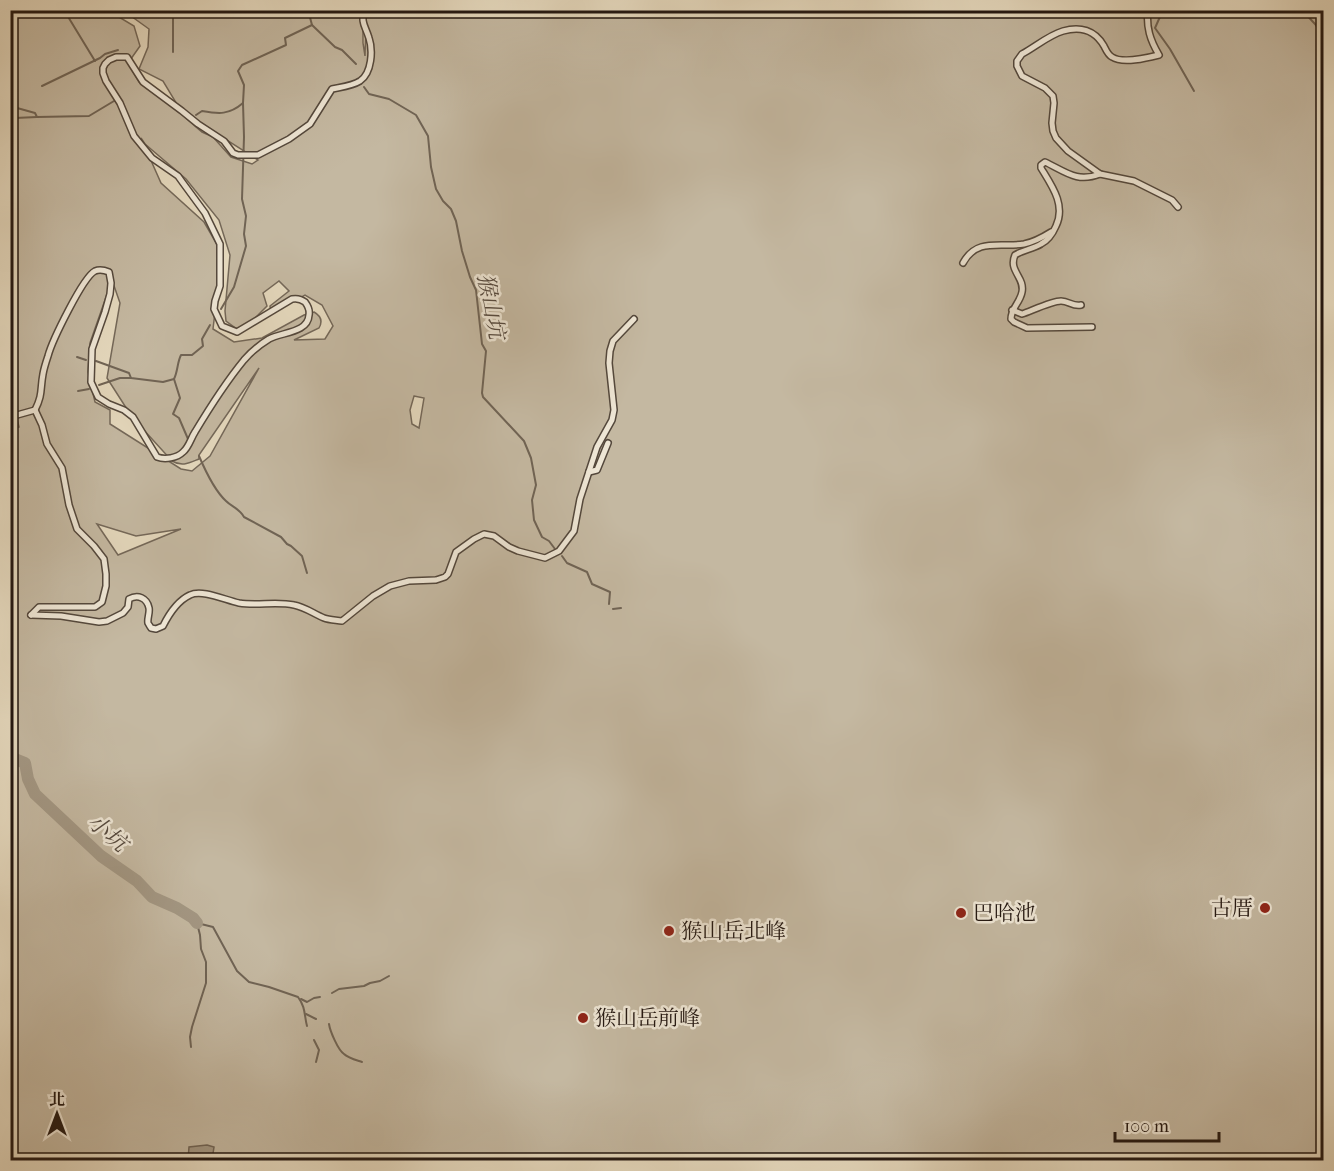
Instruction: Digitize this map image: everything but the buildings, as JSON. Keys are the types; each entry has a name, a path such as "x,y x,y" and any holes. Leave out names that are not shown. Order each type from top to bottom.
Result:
{"street":[{"path":"10,417 35,410 41,398 43,373 49,352 63,321 94,272 102,270 109,272 111,283 105,312 92,349 92,382 98,397 133,417 158,457 163,459 177,456 185,451 194,433 233,374 252,351 270,338 302,328 307,323 309,310 304,302 298,298 292,298 237,332 222,326 214,309 220,286 220,244 205,213 178,176 152,158 134,136 120,103 106,81 103,68 116,57 127,57 143,82 224,141 233,153 258,155 289,139 310,124 333,89 362,81 372,54 362,21 364,10"},
{"path":"1148,10 1147,25 1153,45 1159,55 1127,60 1113,58 1093,33 1078,29 1056,34 1022,54 1017,61 1017,66 1022,76 1045,88 1053,96 1053,131 1068,151 1100,174 1134,181 1172,200 1178,207"},
{"path":"1092,327 1027,328 1014,322 1011,319 1012,310 1022,292 1020,280 1013,265 1015,255 1040,245 1048,239 1060,218 1061,210 1041,165 1045,162 1062,172 1078,177 1089,178 1100,174"},
{"path":"963,263 975,249 996,244 1030,243 1055,229"},
{"path":"1012,310 1022,314 1061,301 1075,306 1081,305"},
{"path":"35,410 47,444 62,468 69,505 77,529 104,560 106,574 105,594 102,602 95,607 39,607 31,615 107,621 123,613 128,607 129,599 140,596 147,602 150,609 148,624 151,628 156,629 163,626 170,613 188,596 205,593 253,605 285,603 297,605 326,619 342,621 373,596 390,586 409,581 436,580 445,577 456,552 484,534 494,536 509,547 531,555 545,558 559,551 574,531 580,499 597,447 612,420 614,410 609,363 610,351 614,342 634,320"},
{"path":"589,472 597,470 608,443"}],"shaded area":[{"path":"367,10 1323,11 1323,1160 11,1160 10,430 19,427 17,419 10,421 11,11 109,11 134,26 140,46 128,63 139,82 202,132 213,137 231,157 252,164 258,160 181,111 163,81 139,69 148,47 149,29 124,11 363,11 365,56","holes":["141,138 186,179 219,220 230,255 226,321 241,332 267,306 263,293 279,281 289,291 270,306 271,313 305,295 322,305 333,326 325,339 294,340 319,328 321,319 314,312 262,338 234,342 213,329 222,253 204,222 161,183","112,280 120,303 107,378 132,417 172,461 179,464 199,459 199,455 259,368 210,456 192,471 181,469 110,424 110,410 95,402 88,372 90,343","414,396 424,398 419,428 412,424 410,410","97,524 136,536 181,529 118,555"]},
{"path":"207,1145 214,1147 212,1160 188,1160 189,1147"}],"waterway":[{"path":"173,10 173,52"},
{"path":"308,10 312,25"},
{"path":"1163,10 1155,28 1194,91"},
{"path":"1302,10 1324,37"},
{"path":"67,15 95,61"},
{"name":"猴山坑","path":"312,25 356,64"},
{"path":"196,115 202,111 228,112 238,107 243,103 244,85 238,71 242,65 286,45 285,38 312,25"},
{"path":"42,86 105,54 118,50"},
{"name":"猴山坑","path":"364,87 369,94 389,99 416,115 428,136 436,189 451,209 456,221 462,251 476,290 482,344 486,351 483,397 524,441 531,458 536,485 532,500 534,520 542,537 549,541 555,549"},
{"path":"10,121 15,118 89,116 114,101"},
{"path":"221,309 234,287 246,246 244,234 246,216 242,199 243,103"},
{"path":"10,106 35,113 37,117"},
{"path":"188,439 179,418 173,414 180,398 174,379 181,355 192,355 203,346 202,339 210,325"},
{"path":"77,357 86,360"},
{"path":"96,361 129,373 131,378 163,382 174,379"},
{"path":"99,385 120,378 131,378"},
{"path":"78,391 89,389"},
{"path":"199,456 222,497 244,517 281,537 302,556 307,573"},
{"path":"562,556 567,563 587,572 592,584 610,592 609,604"},
{"path":"613,609 621,608"},
{"name":"小坑","path":"10,757 25,763 28,779 35,794 101,856 137,881 152,897 177,908 197,923"},
{"path":"197,923 213,927 237,971 249,982 298,997 304,1008 307,1026"},
{"path":"191,1047 192,1027 206,983 206,962 201,949 197,923"},
{"path":"332,993 339,989 364,986 389,976"},
{"path":"301,999 307,1002 320,997"},
{"path":"306,1014 316,1019"},
{"path":"329,1024 342,1052 362,1062"},
{"path":"314,1040 319,1050 316,1062"}],"place":[{"name":"古厝","path":"1265,908"},
{"name":"巴哈池","path":"961,913"},
{"name":"猴山岳北峰","path":"669,931"},
{"name":"猴山岳前峰","path":"583,1018"}]}
